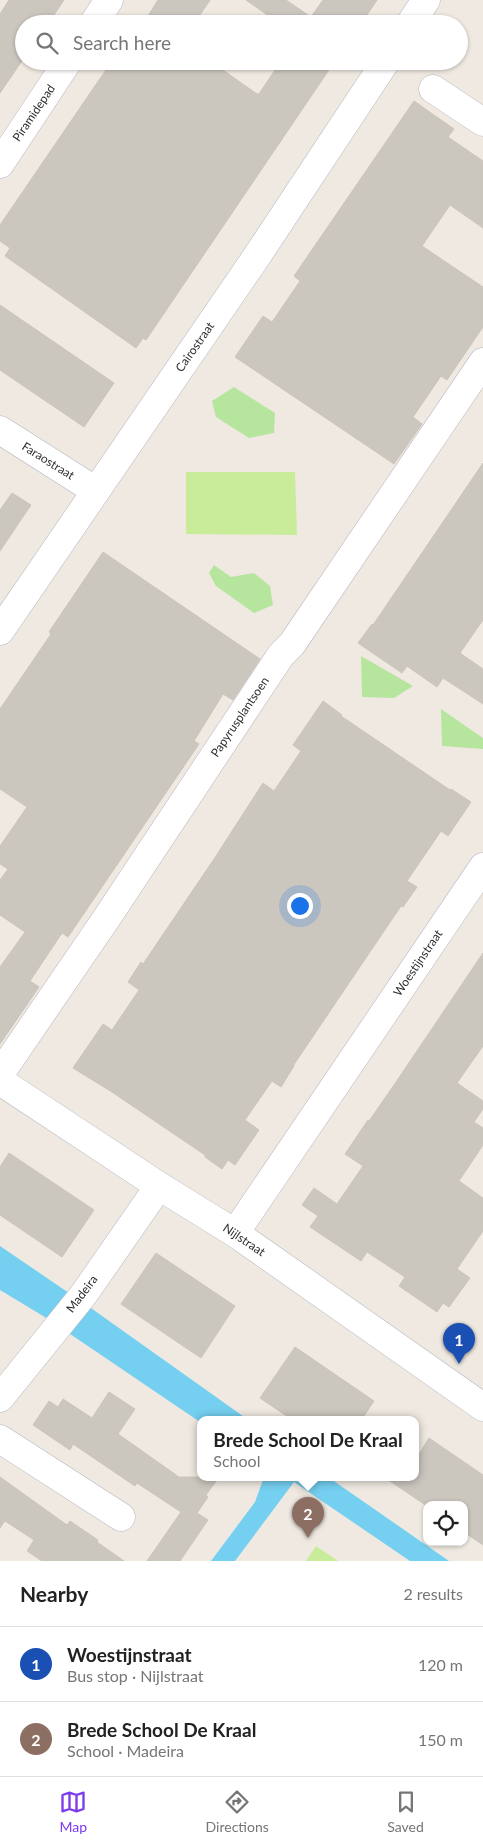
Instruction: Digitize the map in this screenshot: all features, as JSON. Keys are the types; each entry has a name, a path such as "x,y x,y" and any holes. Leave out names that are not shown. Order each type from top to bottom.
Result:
{"street":[{"path":"99,15 109,0"},
{"path":"416,15 426,0"},
{"name":"Piramidepad","path":"0,164 62,70"},
{"name":"Cairostraat","path":"0,631 257,256 380,70"},
{"path":"433,89 483,122"},
{"name":"Papyrusplantsoen","path":"0,1074 101,927 281,655 292,644 483,362"},
{"name":"Faraostraat","path":"0,430 96,491"},
{"name":"Woestijnstraat","path":"234,1233 483,867"},
{"name":"Nijlstraat","path":"0,1080 159,1186 234,1233 483,1407"},
{"name":"Madeira","path":"0,1398 84,1294 159,1186"},
{"path":"0,1439 121,1517"}],"green space":[{"path":"234,387 275,413 274,433 249,438 216,417 212,401"},
{"path":"186,472 295,472 297,535 186,534"},
{"path":"214,565 231,577 254,573 270,586 273,605 254,613 216,586 209,573"},
{"path":"361,656 413,686 394,698 362,697"},
{"path":"441,709 483,738 483,749 442,746"},
{"path":"316,1546 338,1561 306,1561"}],"water":[{"path":"0,1246 243,1416 197,1416 197,1420 48,1319 0,1290"},
{"path":"263,1481 334,1481 423,1543 423,1546 427,1546 449,1561 410,1561 294,1482 235,1561 211,1561 255,1502"}],"building":[{"path":"9,0 64,0 54,15 15,15 16,70 0,93 0,14"},
{"path":"158,0 210,0 200,15 149,15"},
{"path":"246,0 286,0 308,15 267,15"},
{"path":"323,0 377,0 367,15 312,15"},
{"path":"106,70 223,70 259,94 275,70 329,70 146,340 143,338 136,348 5,256 10,248 0,241 0,225"},
{"path":"414,101 454,129 448,137 483,161 483,228 450,205 422,246 483,287 483,327 447,380 441,376 413,417 422,424 394,464 235,357 263,316 272,322 300,281 294,276"},
{"path":"0,305 114,383 84,427 0,370"},
{"path":"483,463 483,620 460,653 483,669 483,704 443,678 437,687 407,666 402,673 358,643 373,625"},
{"path":"12,493 31,505 0,551 0,510"},
{"path":"103,552 260,659 233,700 223,694 194,741 199,744 68,937 62,933 30,981 39,987 0,1044 0,967 25,932 0,915 0,880 8,869 0,864 0,846 27,807 0,789 0,709 51,634 49,632"},
{"path":"323,701 341,716 450,790 471,802 448,836 441,831 407,881 417,887 403,907 401,906 293,1066 281,1087 272,1081 245,1120 259,1130 235,1165 228,1160 222,1169 205,1157 205,1155 73,1068 103,1024 112,1030 139,990 128,982 141,962 143,964 263,783 274,791 301,751 293,745"},
{"path":"483,953 483,1046 457,1083 483,1101 483,1109 474,1122 483,1128 483,1145 459,1181 483,1198 483,1231 457,1269 470,1278 449,1307 443,1303 437,1312 399,1286 405,1277 367,1252 361,1261 310,1227 318,1216 302,1205 314,1188 337,1204 363,1166 345,1154"},
{"path":"9,1153 94,1210 62,1257 0,1215 0,1167"},
{"path":"156,1253 235,1306 201,1358 121,1304"},
{"path":"295,1347 374,1401 364,1416 287,1416 260,1398"},
{"path":"109,1392 135,1409 118,1434 179,1477 197,1477 197,1481 216,1481 206,1495 208,1497 197,1513 208,1520 180,1561 147,1561 181,1512 137,1483 135,1486 73,1444 70,1450 33,1425 49,1401 58,1407 63,1399 92,1418"},
{"path":"429,1438 483,1475 483,1545 468,1535 468,1501 423,1501 423,1503 390,1481 419,1481 419,1454"},
{"path":"0,1477 67,1525 70,1521 124,1561 42,1561 27,1551 34,1540 5,1521 0,1528"}],"place":[{"name":"Woestijnstraat","path":"459,1364"},
{"name":"Brede School De Kraal","path":"308,1538"}]}
